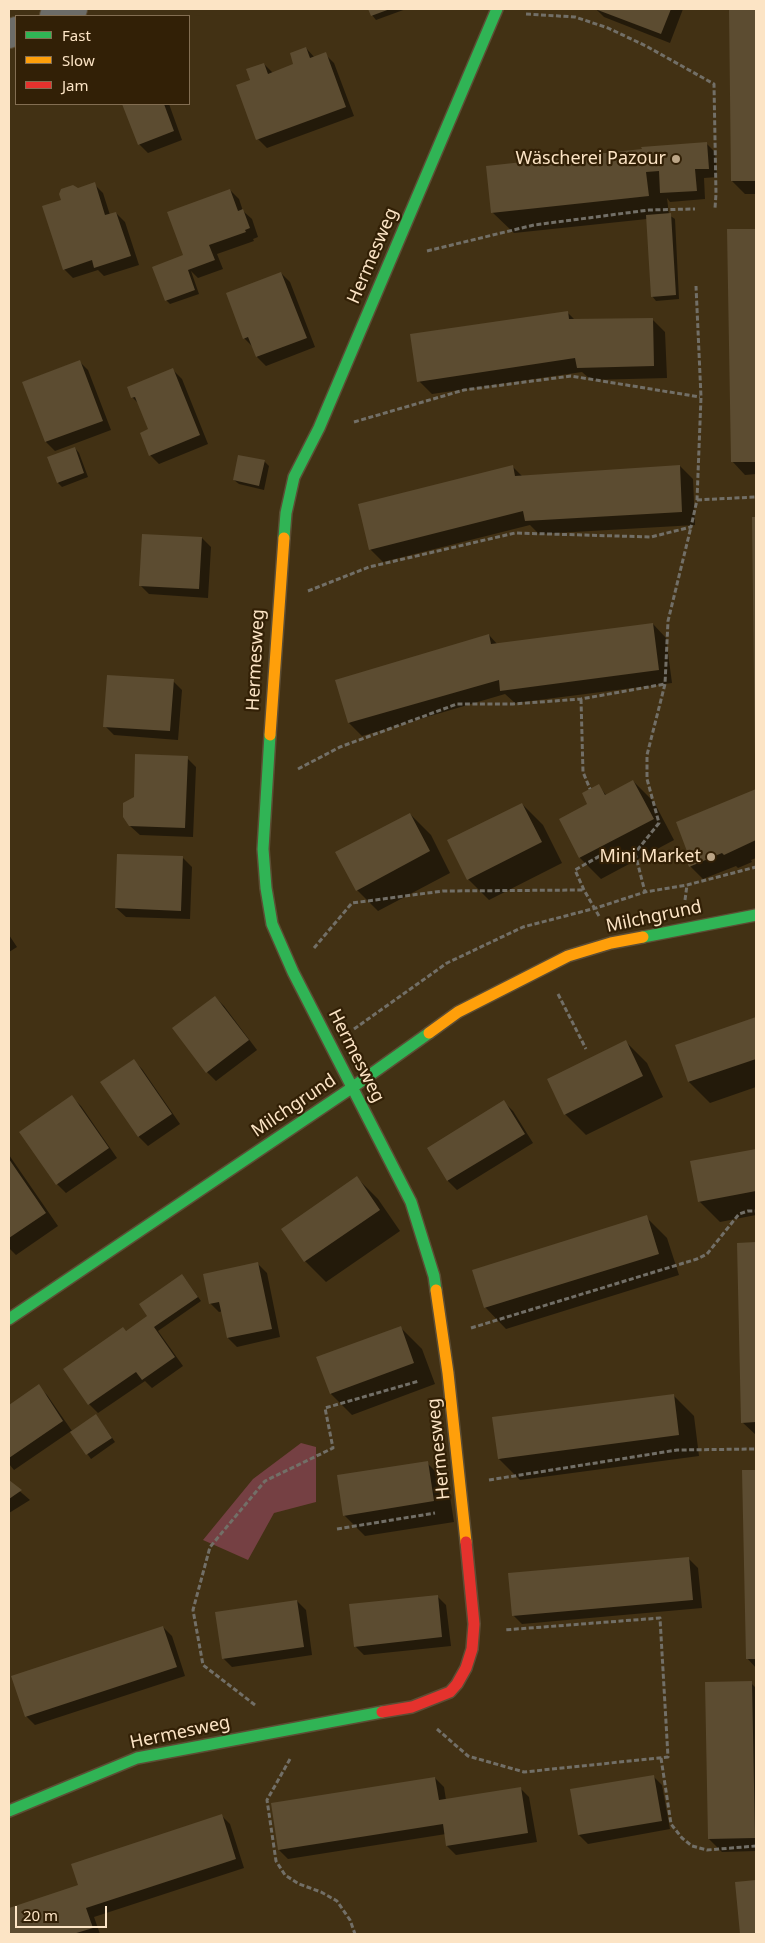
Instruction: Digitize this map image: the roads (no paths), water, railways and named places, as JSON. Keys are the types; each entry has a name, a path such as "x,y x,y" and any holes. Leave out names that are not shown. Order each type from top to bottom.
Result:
{"street":[{"path":"57,15 73,9"},
{"name":"Hermesweg","path":"9,1811 137,1758 285,1728 412,1707 433,1700 450,1692 457,1684 466,1668 472,1649 474,1624 461,1484 434,1276 411,1202 293,972 272,924 266,888 263,850 278,600 286,513 294,477 319,428 496,11"},
{"name":"Milchgrund","path":"9,1319 353,1087 458,1012 568,956 611,943 756,915"}],"place":[{"name":"Wäscherei Pazour","path":"676,159"},
{"name":"Mini Market","path":"711,857"}]}
